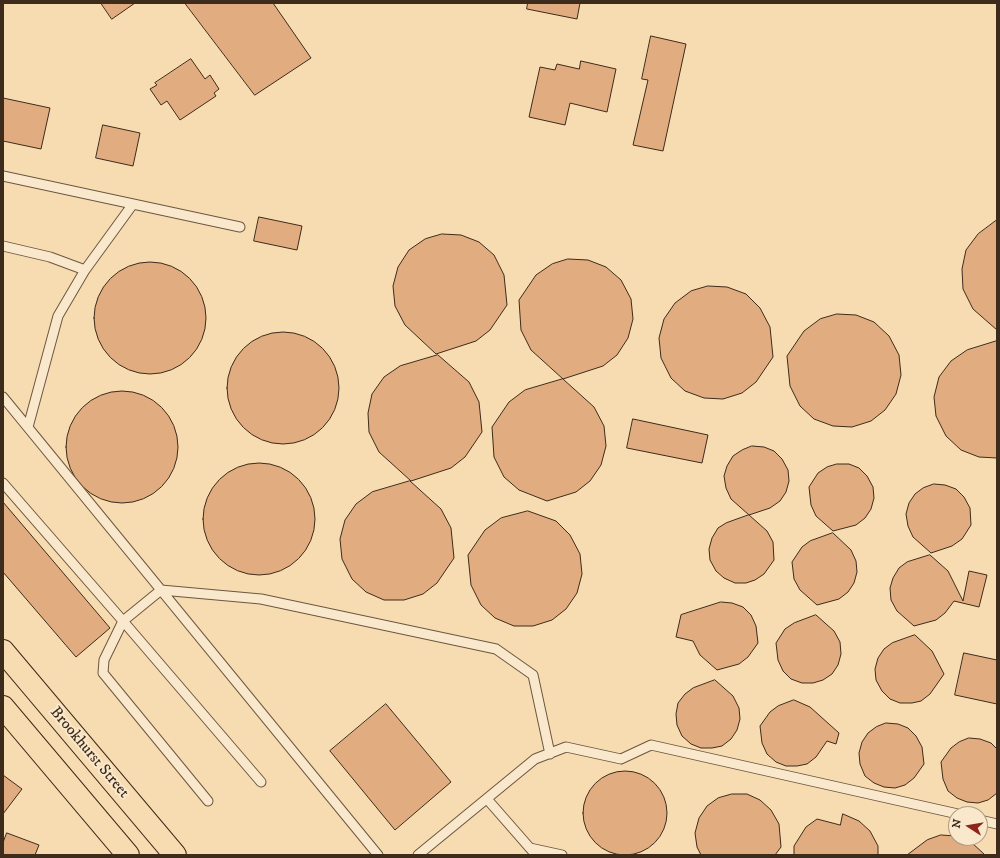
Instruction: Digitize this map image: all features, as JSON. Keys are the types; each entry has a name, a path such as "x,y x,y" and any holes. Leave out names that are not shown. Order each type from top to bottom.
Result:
{"main road":[{"name":"Brookhurst Street","path":"3,651 175,855"},
{"path":"3,707 128,855"}],"lane":[{"path":"3,176 240,227"},
{"path":"28,427 58,316 85,270 132,204"},
{"path":"3,246 50,257 85,270"},
{"path":"3,397 378,855"},
{"path":"3,483 261,782"},
{"path":"208,801 103,673 104,660 123,621 161,590 261,599 496,649 533,675 550,754"},
{"path":"418,855 535,759 566,747 621,759 651,745 948,812"},
{"path":"487,799 533,852 562,855"}],"building":[{"path":"101,3 135,3 112,19"},
{"path":"185,3 273,3 311,58 255,95"},
{"path":"528,3 580,3 577,19 527,9"},
{"path":"651,36 686,44 663,151 633,145 648,80 642,79"},
{"path":"191,59 205,79 210,75 219,89 214,93 216,96 180,120 167,101 161,105 150,89 157,85 155,83"},
{"path":"581,61 616,69 607,112 570,103 565,125 529,117 540,67 555,70 557,64 579,69"},
{"path":"3,98 50,108 41,149 3,141"},
{"path":"103,125 140,133 133,166 96,158"},
{"path":"259,217 302,226 297,250 254,241"},
{"path":"997,220 997,330 973,309 963,289 962,269 966,250 978,234"},
{"path":"442,234 461,235 479,242 494,255 504,275 507,305 490,330 476,341 436,354 405,325 395,306 393,286 398,267 409,250 425,239"},
{"path":"568,259 588,260 606,267 621,280 631,299 633,319 628,338 617,355 603,366 563,379 531,350 521,330 519,300 536,275 552,264"},
{"path":"150,262 172,266 190,278 202,296 206,318 202,340 190,358 172,370 150,374 128,370 110,358 98,340 94,318 98,296 110,278 128,266"},
{"path":"708,286 727,287 746,294 760,308 770,327 773,357 756,382 742,393 723,399 704,398 685,391 671,378 661,358 659,338 664,319 675,303 691,291"},
{"path":"837,314 856,315 874,322 889,336 899,355 901,375 896,394 885,410 871,421 852,427 833,426 814,419 800,406 790,386 787,356 804,331 820,319"},
{"path":"283,332 305,336 323,348 335,366 339,388 335,410 323,428 305,440 283,444 261,440 243,428 231,410 227,388 231,366 243,348 261,336"},
{"path":"997,341 997,458 979,457 961,450 946,436 936,416 934,397 939,377 951,361 967,350"},
{"path":"438,355 469,382 479,402 482,432 465,457 451,468 411,481 379,452 369,432 368,413 372,394 384,377 400,366"},
{"path":"563,379 594,407 604,426 606,446 601,465 590,481 576,492 547,501 519,490 504,477 494,457 492,427 509,402 525,390"},
{"path":"122,391 144,395 162,407 174,425 178,447 174,469 162,487 144,499 122,503 100,499 82,487 70,469 66,447 70,425 82,407 100,395"},
{"path":"633,419 708,435 702,463 627,448"},
{"path":"752,446 764,447 774,451 782,459 788,470 789,481 786,492 780,501 770,508 749,515 731,499 726,488 724,476 727,466 733,456"},
{"path":"259,463 281,467 299,479 311,497 315,519 311,541 299,559 281,571 259,575 237,571 219,559 207,541 203,519 207,497 219,479 237,467"},
{"path":"837,464 849,464 859,468 867,476 873,487 874,498 871,509 865,518 856,525 833,531 816,516 811,505 809,487 818,473 827,467"},
{"path":"410,481 441,509 451,528 454,558 437,583 423,594 404,600 384,600 366,592 352,579 342,559 340,539 345,520 356,504 372,492"},
{"path":"934,484 945,485 956,489 964,497 970,508 971,525 962,539 952,546 931,553 913,537 908,526 906,514 909,503 915,494 923,488"},
{"path":"3,502 110,628 76,657 3,572"},
{"path":"528,511 556,521 570,535 580,554 582,574 577,593 566,609 552,620 533,626 514,626 495,618 481,605 471,585 468,555 485,530 501,518"},
{"path":"749,515 767,531 773,542 774,560 764,574 755,580 746,583 735,583 724,578 716,571 710,560 709,549 712,538 718,528 726,523"},
{"path":"833,533 851,550 856,561 857,572 854,583 848,592 839,599 817,605 800,590 794,579 792,562 802,547 810,541"},
{"path":"930,555 948,571 963,601 969,571 987,575 979,607 954,601 945,613 936,620 914,626 897,611 891,600 890,588 893,578 899,568 907,562"},
{"path":"721,602 732,603 743,607 751,615 756,626 758,643 748,657 739,664 717,670 700,655 693,641 676,637 681,615"},
{"path":"816,615 834,631 840,642 841,654 838,665 832,674 823,680 813,683 802,683 791,679 783,671 778,660 776,643 785,629 794,623"},
{"path":"915,635 932,651 944,674 930,694 921,701 900,703 890,699 882,691 876,680 875,669 878,658 884,649 892,643"},
{"path":"964,653 997,660 997,704 955,695"},
{"path":"715,680 733,696 739,708 740,719 737,730 731,739 722,746 701,748 691,744 682,736 677,725 676,714 678,703 685,694 693,688"},
{"path":"794,700 810,707 839,733 836,744 827,741 816,757 807,764 786,766 776,762 767,754 762,743 760,726 770,712 778,706"},
{"path":"386,704 451,782 395,830 330,751"},
{"path":"886,723 898,724 908,728 916,736 922,747 924,764 914,778 905,785 895,788 884,787 874,783 865,776 860,764 859,753 862,742 868,733 876,727"},
{"path":"969,738 980,739 991,743 997,749 997,793 988,800 978,803 967,802 957,798 948,791 943,779 941,762 951,748 959,742"},
{"path":"625,771 641,774 655,783 664,797 667,813 664,829 655,843 641,852 625,855 609,852 595,843 586,829 583,813 586,797 595,783 609,774"},
{"path":"3,775 22,789 3,814"},
{"path":"732,794 747,794 760,800 771,810 779,824 781,847 775,855 701,855 697,847 695,833 699,818 707,806 718,798"},
{"path":"843,814 859,821 870,831 878,846 878,855 794,855 794,846 806,827 817,819 840,825"},
{"path":"7,833 39,845 35,855 3,855 3,843"},
{"path":"941,835 948,835 948,846 975,846 985,855 907,855 927,840"}]}
